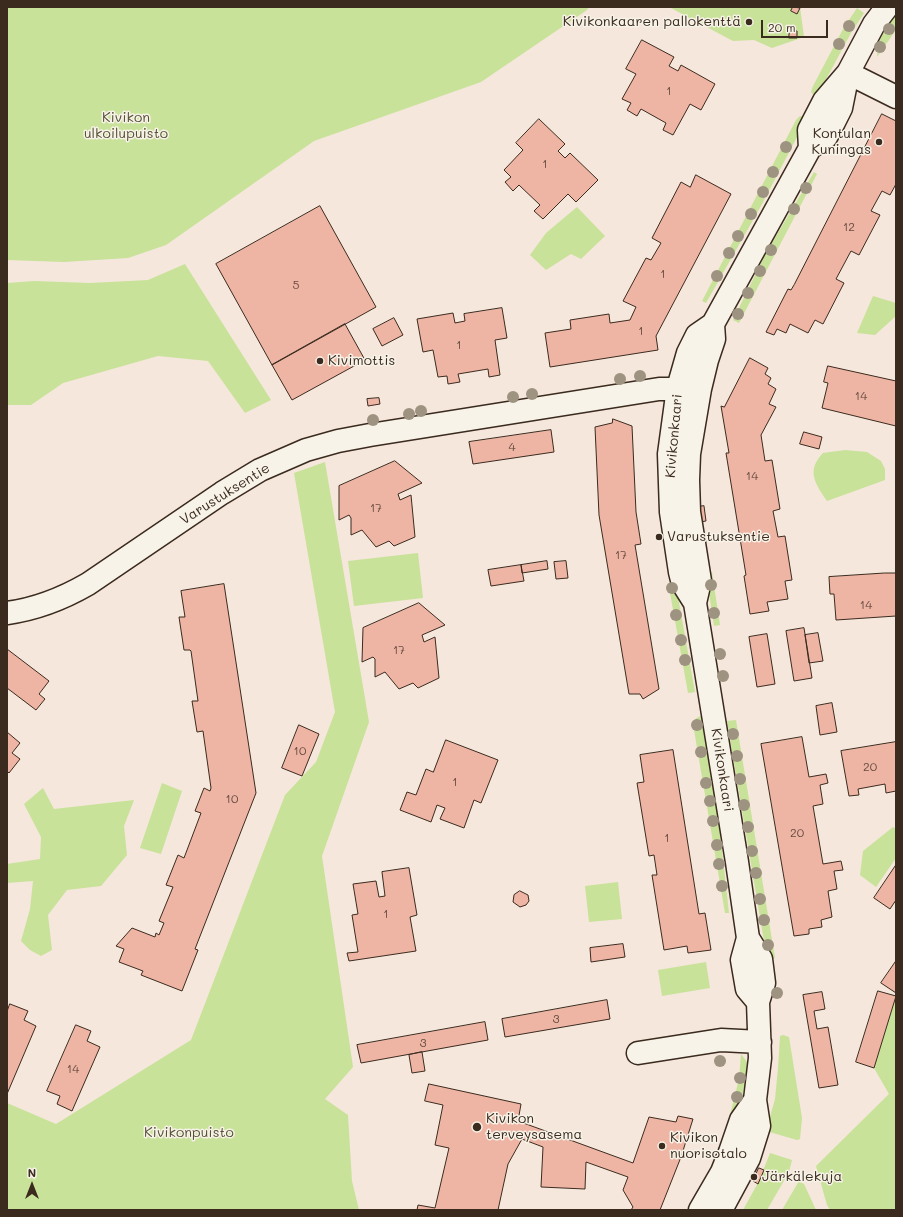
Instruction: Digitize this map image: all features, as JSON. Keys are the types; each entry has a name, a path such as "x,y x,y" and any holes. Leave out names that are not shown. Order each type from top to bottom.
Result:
{"street":[{"name":"Kivikonkaari","path":"694,603 700,581 690,512 688,480 689,454 700,389 714,339 713,324 724,300 810,148 826,137 840,108 848,73 874,24 887,7"},
{"path":"848,73 896,97"},
{"name":"Kivikonkaari","path":"713,324 697,335 688,353 678,388 669,454 671,512 683,584 694,603 737,862 748,938 761,959 764,983 758,1002 760,1042 759,1079 756,1100 759,1126 755,1140 740,1175 721,1210"},
{"name":"Varustuksentie","path":"7,613 38,607 66,597 88,584 228,489 260,470 306,450 338,441 378,433 659,389 700,389"},
{"path":"638,1053 721,1040 760,1042"},
{"name":"Kivikonkaari","path":"700,1210 722,1172 741,1120 756,1100"}],"green space":[{"name":"Kivikon ulkoilupuisto","path":"7,7 589,7 587,10 481,82 314,141 166,245 128,258 64,262 7,260"},
{"name":"Kivikonkaaren pallokenttä","path":"669,7 800,7 804,37 772,48 754,40 733,41"},
{"path":"857,8 864,13 851,33 816,98 811,92 813,86 843,29"},
{"path":"896,13 896,30 877,57 879,40"},
{"path":"800,116 807,118 761,206 706,303 702,301 796,120"},
{"path":"814,172 817,174 739,323 733,320 766,253"},
{"path":"577,207 605,236 581,259 571,254 546,270 530,255 546,233"},
{"path":"185,264 271,400 245,413 208,361 158,356 63,383 31,405 7,405 7,283 34,281 90,283 148,280"},
{"path":"873,296 896,303 896,316 875,335 857,333"},
{"path":"845,450 867,452 881,461 885,469 885,480 827,501 816,483 814,477 815,466 823,453"},
{"name":"Kivikonpuisto","path":"325,462 369,722 322,856 353,1067 325,1099 348,1115 352,1181 359,1210 7,1210 7,1103 56,1124 191,1040 285,795 316,762 335,712 294,473"},
{"path":"418,553 423,598 354,606 348,561"},
{"path":"712,572 720,625 714,626 706,573"},
{"path":"675,580 695,692 688,693 670,593 670,582"},
{"path":"701,716 719,824 729,913 725,913 694,730 695,719"},
{"path":"736,720 775,958 767,959 727,721"},
{"path":"162,783 182,791 161,854 140,848"},
{"path":"43,788 54,809 134,800 124,826 127,855 101,886 67,890 48,915 52,950 41,956 30,950 21,941 30,909 33,881 7,883 7,864 40,859 41,837 24,804"},
{"path":"893,827 896,829 896,858 876,887 860,875 863,851"},
{"path":"618,882 622,919 589,922 585,886"},
{"path":"706,962 710,988 662,996 658,970"},
{"path":"896,995 896,1210 830,1210 827,1205 816,1166 889,1094 874,1068"},
{"path":"783,1035 789,1037 802,1118 800,1139 797,1140 766,1131 775,1099 780,1036"},
{"path":"741,1054 747,1062 747,1068 741,1104 736,1121 729,1119 739,1079"},
{"path":"770,1153 792,1160 789,1172 767,1210 743,1210 759,1181"},
{"path":"799,1181 804,1184 816,1210 782,1210"}],"building":[{"path":"793,7 800,8 797,14 791,11"},
{"path":"790,30 797,31 797,38 789,38"},
{"path":"642,40 674,57 669,66 678,71 681,65 715,84 701,110 690,104 673,135 663,130 666,123 641,109 637,116 627,110 631,103 622,99 636,74 626,69"},
{"path":"882,114 896,121 896,184 890,195 882,191 871,211 880,215 859,255 851,251 836,279 844,283 823,324 815,320 808,333 790,324 786,333 777,329 774,335 766,332 788,289 791,290 794,285"},
{"path":"539,119 565,144 558,151 565,158 570,153 598,180 576,202 568,194 543,219 534,211 540,205 519,185 513,191 505,182 511,177 504,170 523,150 516,143"},
{"path":"696,175 731,194 656,336 658,350 550,367 545,333 571,329 570,320 609,314 610,323 630,320 636,307 623,301 646,258 651,260 661,243 652,238 681,182 690,187"},
{"path":"320,206 376,307 272,365 216,264"},
{"path":"502,308 507,338 495,340 500,375 489,377 488,369 458,374 460,382 448,384 447,376 438,377 433,350 423,352 417,319 453,313 455,323 465,321 464,314"},
{"path":"394,318 403,335 382,346 373,329"},
{"name":"Kivimottis","path":"345,324 365,360 292,400 272,365"},
{"path":"750,358 768,368 765,374 771,378 768,384 776,389 769,404 776,407 761,435 765,461 772,460 780,509 773,511 778,537 785,536 792,580 785,581 788,599 767,602 769,611 750,614 744,576 746,575 726,453 729,453 721,406 724,407"},
{"path":"828,366 896,381 896,426 822,408 828,383 824,382"},
{"path":"379,398 380,404 368,406 367,399"},
{"path":"613,419 632,426 636,512 641,544 635,545 659,689 643,699 640,694 629,694 599,515 595,427 612,423"},
{"path":"551,430 554,452 473,464 469,442"},
{"path":"804,432 822,437 819,449 800,444"},
{"path":"395,461 422,483 398,494 400,500 411,495 415,537 394,546 389,541 376,547 362,530 351,535 351,518 349,515 339,520 339,486"},
{"path":"704,506 706,521 700,522 698,507"},
{"path":"547,561 548,569 522,573 521,565"},
{"path":"566,561 568,578 556,579 554,562"},
{"path":"521,565 524,581 491,586 488,570"},
{"path":"896,573 896,616 836,620 834,594 830,594 829,577"},
{"path":"224,584 256,793 195,949 198,950 182,991 141,975 143,971 119,962 124,949 116,946 132,928 155,937 156,933 159,935 164,923 159,921 173,887 166,885 178,855 184,858 201,813 195,811 204,788 210,791 211,788 203,731 197,732 192,701 198,701 191,651 184,650 179,617 185,617 181,591"},
{"path":"419,603 445,625 422,635 424,642 435,637 439,678 418,688 413,683 399,689 385,672 375,677 375,659 373,657 362,662 363,628"},
{"path":"804,628 812,678 794,681 786,631"},
{"path":"818,633 823,661 809,663 805,635"},
{"path":"767,634 775,684 757,687 749,637"},
{"path":"7,649 49,681 39,694 45,699 36,710 7,688"},
{"path":"832,703 837,732 820,735 816,706"},
{"path":"299,725 319,734 302,776 282,768"},
{"path":"7,732 20,743 12,753 20,759 9,773 7,771"},
{"path":"802,737 809,777 826,774 828,783 820,785 823,804 813,806 823,864 841,861 843,870 834,871 837,889 828,891 832,917 821,920 822,927 809,929 809,934 794,936 761,744"},
{"path":"446,740 498,760 481,803 474,800 464,828 440,819 445,808 437,805 431,822 400,810 407,792 416,795 426,769 433,772"},
{"path":"896,742 896,791 886,793 885,784 858,789 859,795 849,796 841,751"},
{"path":"673,750 699,914 705,913 711,950 688,953 687,946 664,950 652,875 657,875 654,855 649,856 637,783 644,782 640,755"},
{"path":"896,865 896,900 890,909 874,898"},
{"path":"409,868 417,915 410,917 416,951 349,961 347,953 358,952 352,915 358,914 353,884 376,881 379,897 385,896 382,872"},
{"path":"520,891 528,895 529,901 526,905 520,907 513,902 514,895"},
{"path":"623,944 625,957 591,962 590,948"},
{"path":"896,961 896,993 881,983"},
{"path":"878,991 896,996 874,1068 856,1062"},
{"path":"822,992 825,1009 814,1011 817,1029 828,1027 838,1085 819,1088 803,995"},
{"path":"607,1000 610,1019 505,1037 502,1019"},
{"path":"10,1004 28,1011 24,1020 36,1026 7,1094 7,1012"},
{"path":"485,1022 488,1040 361,1063 357,1045"},
{"path":"76,1025 91,1031 87,1041 100,1047 72,1111 57,1104 60,1096 47,1091"},
{"path":"422,1052 425,1071 412,1073 409,1055"},
{"path":"429,1084 521,1104 518,1121 633,1163 649,1117 676,1122 678,1116 693,1119 681,1157 660,1210 631,1210 633,1207 623,1190 628,1177 586,1162 585,1189 541,1187 543,1147 522,1139 508,1164 498,1210 417,1210 418,1205 435,1208 449,1148 435,1145 443,1105 425,1101"},
{"path":"759,1168 764,1170 758,1184 753,1181"}],"place":[{"name":"Kivikonkaaren pallokenttä","path":"749,22"},
{"name":"Kontulan Kuningas","path":"879,142"},
{"name":"Kivimottis","path":"320,361"},
{"name":"Varustuksentie","path":"659,537"},
{"name":"Kivikon terveysasema","path":"477,1127"},
{"name":"Kivikon nuorisotalo","path":"662,1146"},
{"name":"Järkälekuja","path":"754,1177"}]}
